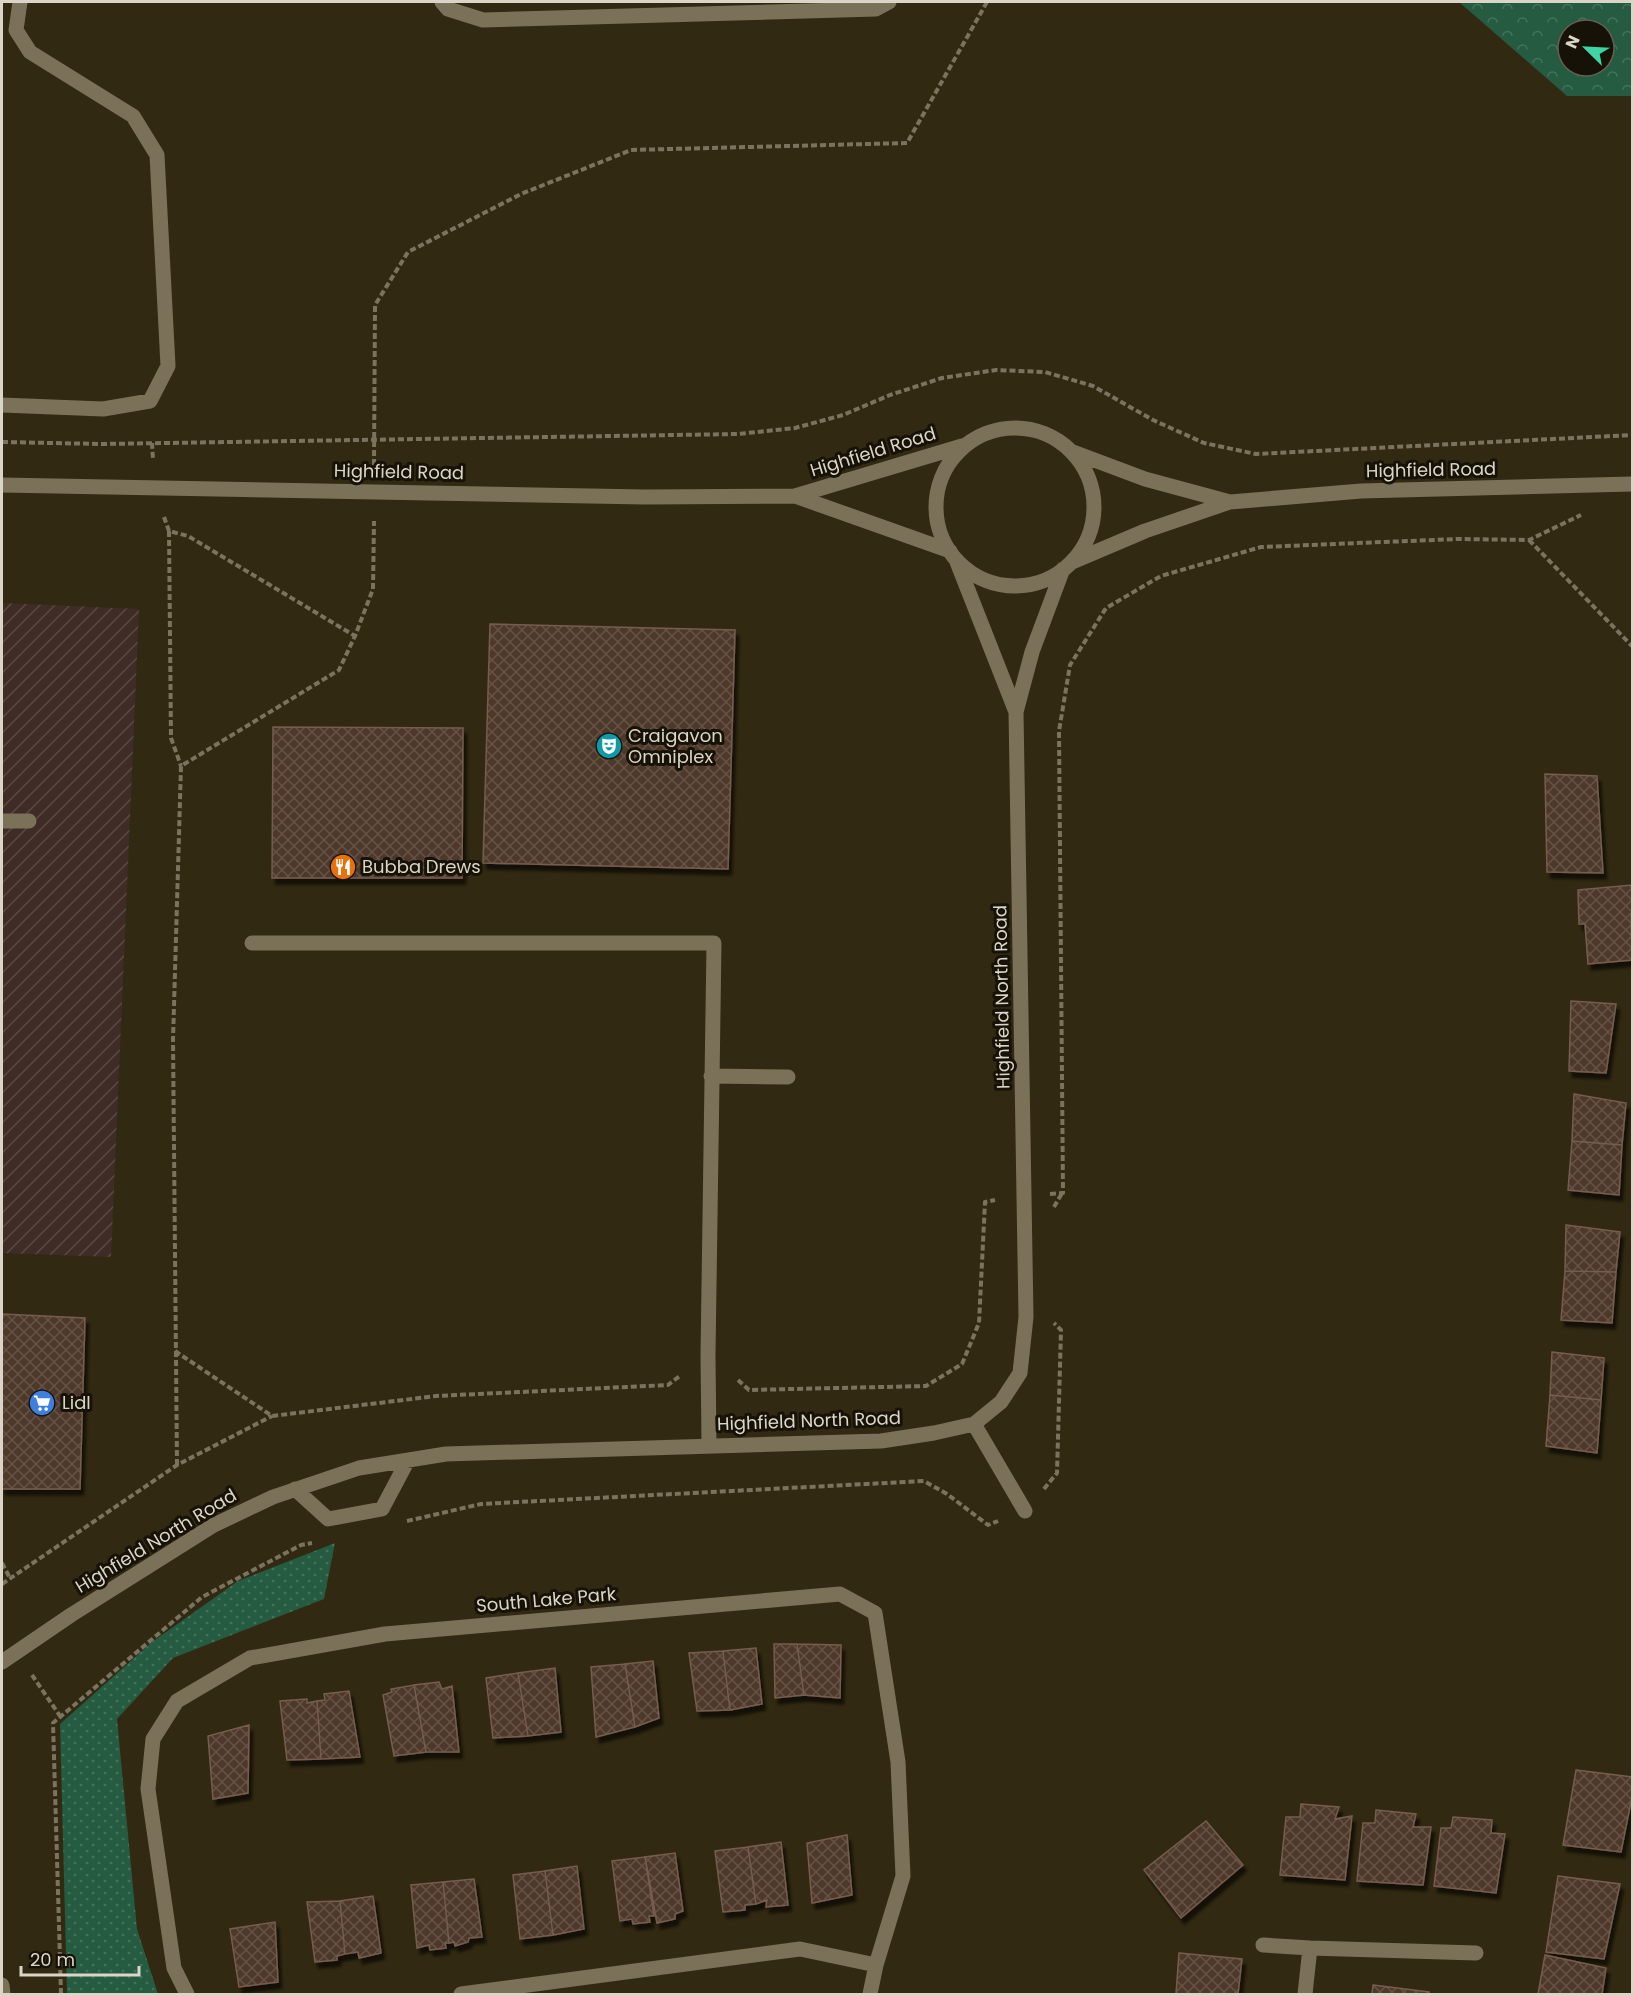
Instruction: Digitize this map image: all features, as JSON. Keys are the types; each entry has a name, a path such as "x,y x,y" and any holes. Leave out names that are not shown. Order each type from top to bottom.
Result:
{"street":[{"path":"2,405 102,409 150,401 168,366 157,155 133,116 30,52 16,30 20,2"},
{"path":"442,2 448,9 483,20 876,9 889,2"},
{"name":"Highfield Road","path":"2,484 645,497 795,496 962,446 989,431 1019,427 1048,434 1073,452 1145,479 1230,502"},
{"name":"Highfield Road","path":"953,556 939,533 935,500 944,470 962,446"},
{"name":"Highfield Road","path":"1067,566 1089,537 1094,508 1089,478 1073,452"},
{"name":"Highfield Road","path":"795,496 953,556 985,581 1019,587 1048,580 1067,566 1145,531 1230,502 1361,491 1632,484"},
{"name":"Highfield North Road","path":"953,556 1016,712"},
{"name":"Highfield North Road","path":"2,1662 71,1615 214,1525 295,1488 359,1468 446,1454 881,1441 974,1424 1001,1402 1020,1373 1026,1317 1016,712 1032,652 1067,566"},
{"path":"2,821 29,821"},
{"path":"252,943 714,943 708,1355 709,1445"},
{"path":"711,1076 788,1077"},
{"path":"974,1424 1025,1511"},
{"path":"295,1488 328,1519 382,1509 408,1460"},
{"name":"South Lake Park","path":"188,1995 174,1968 148,1789 153,1739 177,1701 250,1658 385,1634 840,1594 875,1613 898,1762 903,1876 876,1965 870,1995"},
{"path":"1263,1945 1476,1953"},
{"path":"1305,1995 1310,1948"},
{"path":"461,1995 800,1949 876,1965"},
{"path":"2,1985 3,1995"}],"path":[{"path":"374,471 375,305 408,252 521,194 631,150 907,143 987,2"},
{"path":"2,441 102,444 738,434 795,428 843,415 890,395 942,378 996,370 1045,372 1093,386 1153,420 1204,443 1256,454 1632,435"},
{"path":"154,487 169,531 171,738 181,766 173,1040 177,1465"},
{"path":"2,1584 177,1465 272,1416 436,1396 668,1385 708,1355 749,1390 926,1386 962,1364 979,1323 985,1202 1024,1195 1063,1193 1059,731 1070,665 1106,608 1161,576 1261,547 1457,539 1529,540 1591,510"},
{"path":"181,766 339,670 356,636 373,589 374,518"},
{"path":"169,531 188,536 356,636"},
{"path":"1529,540 1632,646"},
{"path":"175,1351 272,1416"},
{"path":"406,1522 481,1504 924,1481 947,1494 988,1525 1025,1511"},
{"path":"2,1563 10,1578"}],"shaded area":[{"path":"2,603 139,609 111,1257 2,1253"}],"green space":[{"path":"1459,2 1632,2 1632,96 1567,96"},
{"path":"335,1543 324,1599 173,1658 117,1719 137,1929 158,1994 67,1994 60,1724 152,1642 238,1581"}],"building":[{"name":"Craigavon Omniplex","path":"490,624 735,630 728,869 483,863"},
{"path":"273,727 463,728 462,878 272,878"},
{"path":"1545,774 1597,776 1603,873 1547,872"},
{"path":"1632,885 1632,960 1588,964 1585,924 1579,924 1578,890"},
{"path":"1571,1001 1616,1004 1606,1073 1569,1071"},
{"path":"1574,1094 1626,1103 1622,1145 1572,1141"},
{"path":"1572,1141 1622,1145 1619,1195 1568,1190"},
{"path":"1566,1225 1620,1232 1616,1272 1565,1271"},
{"path":"1565,1271 1616,1272 1612,1323 1561,1320"},
{"name":"Lidl","path":"2,1314 85,1318 80,1489 2,1489"},
{"path":"1552,1352 1604,1358 1601,1400 1550,1395"},
{"path":"1550,1395 1601,1400 1597,1453 1546,1446"},
{"path":"774,1644 797,1644 804,1695 775,1698"},
{"path":"797,1644 841,1645 840,1698 804,1695"},
{"path":"756,1648 762,1704 730,1710 723,1651"},
{"path":"723,1651 730,1710 697,1711 689,1653"},
{"path":"653,1661 659,1718 635,1727 625,1664"},
{"path":"625,1664 635,1727 596,1737 591,1667"},
{"path":"555,1668 561,1732 528,1736 518,1673"},
{"path":"518,1673 528,1736 493,1738 486,1678"},
{"path":"439,1682 442,1689 452,1686 459,1752 426,1752 414,1685"},
{"path":"414,1685 426,1752 394,1756 383,1695 392,1692 391,1689"},
{"path":"349,1691 360,1757 321,1759 317,1701 325,1700 324,1694"},
{"path":"307,1699 307,1703 317,1701 321,1759 287,1760 280,1701"},
{"path":"249,1725 248,1793 213,1799 208,1736"},
{"path":"1576,1770 1632,1777 1632,1797 1621,1852 1563,1845"},
{"path":"1301,1804 1339,1807 1335,1819 1352,1816 1345,1880 1280,1875 1286,1817 1300,1817"},
{"path":"1376,1810 1416,1814 1413,1827 1431,1827 1423,1885 1357,1881 1363,1823 1375,1823"},
{"path":"1453,1817 1492,1820 1491,1833 1505,1834 1496,1893 1434,1886 1441,1828 1451,1828"},
{"path":"1206,1821 1243,1865 1181,1918 1144,1870"},
{"path":"847,1835 852,1895 812,1903 807,1843"},
{"path":"781,1842 788,1905 766,1907 767,1900 756,1904 748,1847"},
{"path":"748,1847 756,1904 745,1905 745,1910 723,1912 715,1851"},
{"path":"675,1853 683,1911 675,1914 675,1919 657,1923 645,1857"},
{"path":"645,1857 654,1916 649,1916 650,1922 633,1924 632,1919 620,1921 612,1861"},
{"path":"577,1866 584,1929 553,1935 545,1871"},
{"path":"545,1871 553,1935 520,1939 513,1875"},
{"path":"1558,1876 1620,1884 1604,1959 1546,1952"},
{"path":"474,1879 482,1937 469,1938 468,1942 455,1946 454,1942 449,1943 443,1882"},
{"path":"443,1882 449,1943 445,1943 446,1948 430,1950 429,1945 417,1948 411,1885"},
{"path":"373,1896 381,1953 359,1958 358,1952 345,1954 340,1901"},
{"path":"340,1901 345,1954 337,1956 337,1960 315,1962 307,1902"},
{"path":"275,1922 278,1982 239,1987 230,1929"},
{"path":"1179,1953 1242,1959 1238,1994 1176,1994"},
{"path":"1545,1955 1606,1968 1602,1994 1538,1994"},
{"path":"1373,1985 1429,1992 1429,1994 1372,1994"}],"place":[{"name":"Craigavon Omniplex","path":"609,746"},
{"name":"Bubba Drews","path":"343,867"},
{"name":"Lidl","path":"42,1403"}]}
